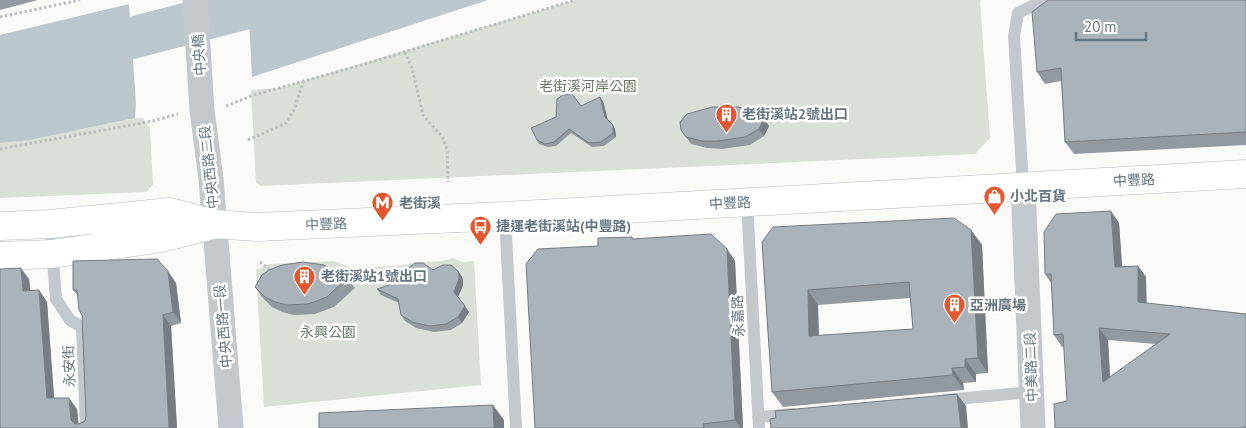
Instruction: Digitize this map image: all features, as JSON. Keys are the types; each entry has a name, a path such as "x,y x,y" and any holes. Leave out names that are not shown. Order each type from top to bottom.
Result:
{"main road":[{"name":"中豐路","path":"0,226 50,224 170,212 214,224 257,227 505,216 1246,174"},
{"name":"中豐路","path":"0,256 52,254 162,238 214,224"}],"street":[{"name":"中央橋","path":"195,0 202,110"},
{"name":"中央西路二段","path":"202,110 211,179 214,224"},
{"name":"中美路二段","path":"1023,186 1033,428"},
{"name":"中央西路一段","path":"214,224 231,428"}],"lane":[{"path":"1023,186 1014,36 1018,13 1044,0"},
{"name":"永嘉路","path":"747,202 758,422"},
{"path":"505,216 516,428"},
{"name":"永安街","path":"50,224 56,299 70,320 82,327 86,428"},
{"path":"934,401 1032,392"},
{"path":"758,422 807,412"}],"path":[{"path":"0,17 80,0"},
{"path":"0,148 227,106 254,95 405,52 575,0"},
{"path":"405,52 412,68 423,115 443,138 447,149 448,182"},
{"path":"248,140 286,123 294,110 304,80"},
{"path":"260,262 271,272 280,271"}],"green space":[{"name":"老街溪河岸公園","path":"575,0 981,0 990,138 975,154 261,186 256,182 251,90 279,88"},
{"path":"135,118 143,118 150,129 153,185 146,192 0,198 0,143 30,140"},
{"name":"永興公園","path":"453,258 462,262 474,261 481,385 264,407 256,270 269,264 334,261 352,268 407,265 410,263 442,261"}],"shaded area":[{"path":"248,0 488,0 252,77"},
{"path":"129,4 136,104 135,118 30,140 0,143 0,35"}],"building":[{"path":"1048,0 1246,0 1246,132 1065,142 1061,68 1037,72 1032,12"},
{"path":"572,94 581,106 600,97 605,117 613,125 613,133 601,142 589,143 569,129 554,142 545,144 537,140 531,128 556,117 557,99 563,95"},
{"name":"老街溪站2號出口","path":"712,107 738,107 754,110 764,118 759,129 745,137 702,141 686,137 681,130 680,122 687,114"},
{"path":"1111,211 1115,267 1138,266 1138,302 1246,314 1246,426 1242,428 1055,428 1054,404 1067,401 1063,334 1054,335 1051,274 1045,274 1044,232 1056,214","holes":["1099,328 1170,334 1103,382"]},
{"name":"亞洲廣場","path":"954,218 971,230 978,358 965,359 965,367 952,368 953,375 772,392 762,242 773,227","holes":["909,282 913,329 809,336 808,290"]},
{"path":"711,234 727,249 735,420 703,424 704,428 535,428 526,264 538,249 598,246 598,238 632,237 632,239"},
{"path":"157,259 168,271 173,312 163,315 169,428 0,428 0,269 21,268 23,291 39,290 47,398 69,398 71,420 75,424 79,424 85,421 86,416 82,315 79,310 77,290 73,290 73,261"},
{"name":"老街溪站1號出口","path":"303,262 324,265 347,278 327,297 308,304 287,305 275,302 265,297 255,287 262,275 269,270 282,265"},
{"path":"415,263 423,263 433,270 443,265 451,265 458,271 459,279 454,292 465,306 458,317 446,324 430,326 412,322 401,315 398,299 377,289 401,281 408,268"},
{"path":"957,394 961,428 771,428 770,419 776,418 775,411"},
{"path":"493,405 494,428 319,428 319,413"}],"waterway":[{"name":"老街溪","path":"0,72 278,0"}],"place":[{"name":"老街溪站2號出口","path":"726,133"},
{"name":"小北百貨","path":"994,215"},
{"name":"老街溪","path":"383,222"},
{"name":"捷運老街溪站(中豐路)","path":"480,245"},
{"name":"老街溪站1號出口","path":"305,295"},
{"name":"亞洲廣場","path":"954,324"}]}
